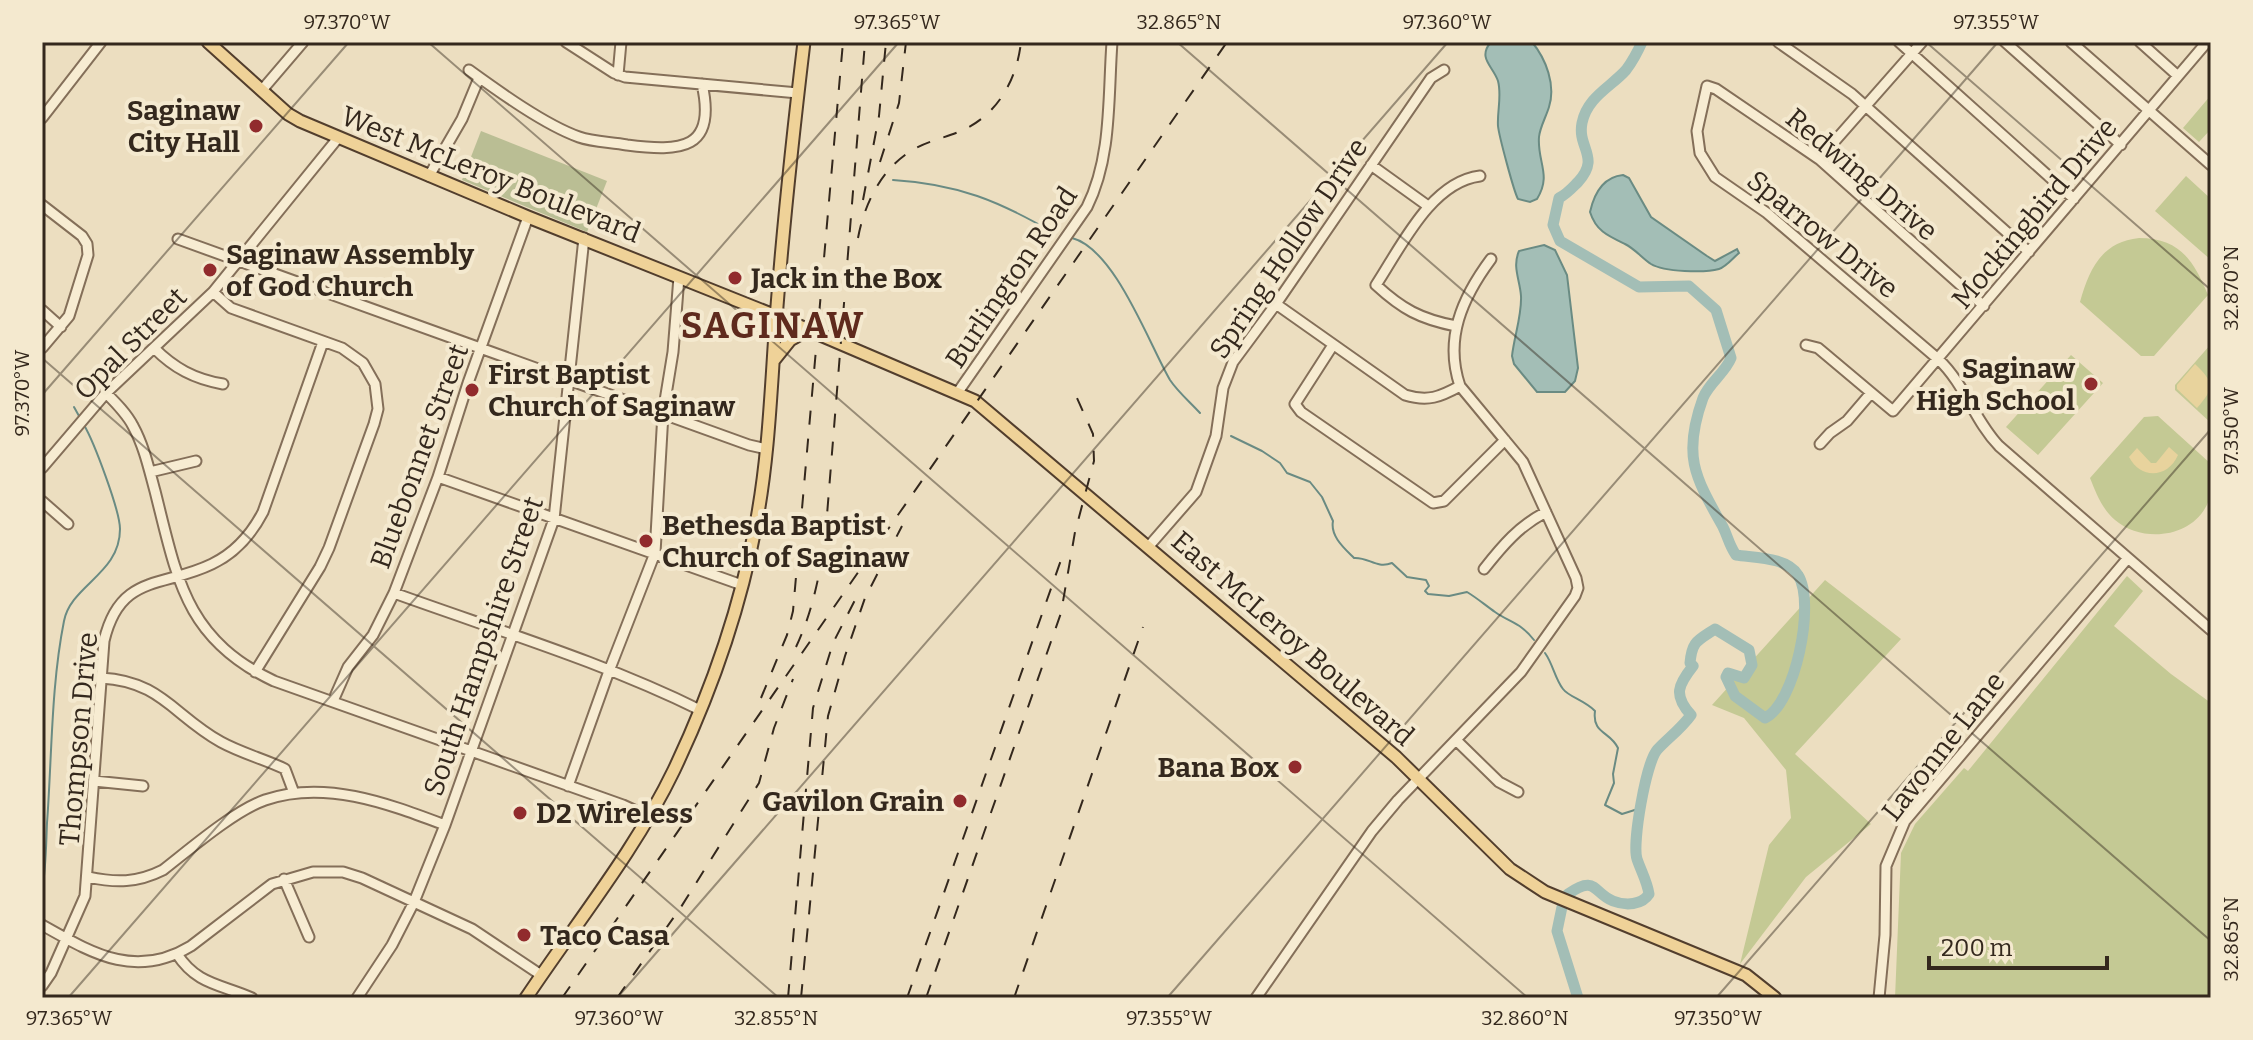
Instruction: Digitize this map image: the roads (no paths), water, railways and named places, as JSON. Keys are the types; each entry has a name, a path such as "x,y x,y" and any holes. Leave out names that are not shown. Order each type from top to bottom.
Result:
{"main road":[{"name":"West McLeroy Boulevard","path":"208,42 288,114 528,217 776,316"},
{"path":"526,998 649,817 675,768 725,643 742,585 758,513 767,449 776,316 804,42"},
{"name":"East McLeroy Boulevard","path":"776,316 958,392 986,409 1420,779 1524,880 1545,892 1746,975 1775,998"},
{"path":"774,360 790,340 809,330"}],"street":[{"path":"42,118 101,42"},
{"path":"262,90 303,42"},
{"path":"566,42 618,75 798,93"},
{"path":"618,75 621,42"},
{"name":"Burlington Road","path":"958,392 1087,207 1098,186 1104,156 1112,42"},
{"path":"1778,42 1866,106 2029,252"},
{"path":"1899,42 2074,199"},
{"path":"1819,159 1922,42"},
{"path":"2005,42 2121,145"},
{"path":"2071,42 2211,165"},
{"path":"2140,42 2178,76"},
{"name":"Mockingbird Drive","path":"1871,393 1893,411 2207,42"},
{"path":"469,70 557,127 579,137 665,147 688,144 703,130 706,103 702,84"},
{"name":"Spring Hollow Drive","path":"1149,546 1196,492 1216,436 1223,388 1233,362 1431,78 1444,70"},
{"path":"429,176 462,119 479,78"},
{"name":"Redwing Drive","path":"1715,177 1700,153 1697,131 1707,86 1716,89 1819,159 1984,306"},
{"name":"Opal Street","path":"42,468 106,393 213,292 338,138"},
{"path":"1371,165 1428,206"},
{"path":"1456,326 1425,320 1376,285 1428,206 1451,185 1480,176"},
{"name":"Sparrow Drive","path":"1715,177 1767,213 1938,359 1959,383 1977,418 1999,446 2211,630"},
{"path":"42,205 82,236 88,255 69,316 42,348"},
{"name":"Bluebonnet Street","path":"333,701 348,667 373,635 394,593 438,477 528,217"},
{"name":"South Hampshire Street","path":"357,998 392,945 414,902 445,825 554,519 584,238"},
{"path":"178,239 767,449"},
{"path":"1256,998 1372,831 1521,672 1578,588 1523,462 1460,386 1452,356 1456,326 1469,295 1491,259"},
{"path":"568,786 655,553 663,413 673,352 679,277"},
{"path":"213,292 231,308 342,348 363,363 377,390 378,409 329,548 255,672"},
{"path":"1276,304 1405,395 1422,400 1437,399 1460,386"},
{"path":"42,310 61,327"},
{"name":"Thompson Drive","path":"42,986 51,973 85,896 106,633 119,607 139,588 223,558 243,542 257,524 323,342"},
{"path":"1333,345 1295,404 1301,412 1433,503 1444,501 1505,440"},
{"path":"1806,345 1818,348 1871,393 1847,421 1820,444"},
{"path":"154,348 186,373 223,384"},
{"path":"106,393 133,425 191,610 207,634 232,657 255,672 649,817"},
{"path":"150,472 196,461"},
{"path":"438,477 742,585"},
{"path":"42,501 68,524"},
{"path":"1484,569 1506,541 1527,522 1546,512"},
{"name":"Lavonne Lane","path":"1879,998 1885,935 1886,866 1905,821 2128,558"},
{"path":"394,593 662,691 700,710"},
{"path":"101,678 144,686 220,741 285,769 294,793"},
{"path":"1457,741 1499,782 1518,792"},
{"path":"94,781 143,786"},
{"path":"88,877 119,882 153,875 252,806 294,793 360,796 445,825"},
{"path":"42,925 105,958 125,962 147,961 177,954 191,946 265,889 284,879 313,872 343,872 480,933 541,975"},
{"path":"284,879 309,937"},
{"path":"177,954 196,976 252,998"}],"water":[{"path":"1491,42 1532,42 1542,56 1548,73 1551,99 1539,137 1543,183 1537,199 1530,202 1518,199 1501,141 1498,81 1485,53"},
{"path":"1623,175 1629,178 1651,217 1707,256 1715,261 1737,249 1739,253 1727,264 1713,270 1675,270 1651,264 1599,228 1590,212 1600,188 1610,179"},
{"path":"1544,245 1555,250 1567,275 1578,368 1575,381 1565,392 1537,392 1514,364 1512,356 1521,303 1517,257 1519,251"}],"waterway":[{"path":"1568,894 1589,885 1606,898 1623,904 1638,902 1649,894 1636,850 1641,803 1657,750 1691,715 1682,702 1680,690 1693,666 1690,663 1696,642 1715,629 1749,650 1752,665 1744,678 1728,673 1726,677 1735,696 1765,718 1776,709 1793,674 1800,652 1805,607 1803,589 1793,569 1779,562 1736,555 1699,480 1693,451 1697,418 1703,398 1731,358 1716,310 1689,286 1639,287 1560,241 1553,225 1559,198 1578,182 1588,166 1581,132 1585,114 1594,99 1626,70 1642,42"},
{"path":"893,180 938,185 977,196 1054,233"},
{"path":"1072,238 1088,246 1116,278 1170,380 1200,413"},
{"path":"74,407 79,416"},
{"path":"42,890 54,696 64,621 76,598 112,557 120,529 106,477 84,425"},
{"path":"1231,436 1262,451 1280,463 1287,473 1310,482 1322,497 1333,521 1336,537 1354,558 1381,565 1392,563 1407,577 1426,580 1429,586 1425,591 1428,594 1449,596 1467,592 1520,627 1534,640"},
{"path":"1545,653 1563,689 1595,711 1596,724 1618,748 1614,783 1605,805 1622,814 1641,808"},
{"path":"1562,907 1557,931 1578,998"}],"railway":[{"path":"761,698 787,635 793,611 843,42"},
{"path":"796,647 814,595 825,540 865,42"},
{"path":"863,200 879,116 886,42"},
{"path":"880,162 899,103 906,42"},
{"path":"858,238 871,198 894,164 916,148 975,123 996,105 1010,82 1021,42"},
{"path":"562,998 1227,42"},
{"path":"926,998 1061,613 1075,532 1094,461 1093,434 1077,398"},
{"path":"801,998 828,716 865,598 902,526"},
{"path":"907,998 1061,560"},
{"path":"788,998 813,708 833,643 855,600"},
{"path":"1014,998 1143,627"},
{"path":"617,998 681,907 759,783 774,728 793,679"}],"place":[{"name":"Saginaw City Hall","path":"256,126"},
{"name":"Saginaw Assembly of God Church","path":"210,270"},
{"name":"Jack in the Box","path":"735,278"},
{"name":"Saginaw High School","path":"2091,384"},
{"name":"First Baptist Church of Saginaw","path":"472,390"},
{"name":"Bethesda Baptist Church of Saginaw","path":"646,541"},
{"name":"Bana Box","path":"1295,767"},
{"name":"Gavilon Grain","path":"960,801"},
{"name":"D2 Wireless","path":"520,813"},
{"name":"Taco Casa","path":"524,935"}],"district":[{"name":"SAGINAW","path":"773,325"}]}
